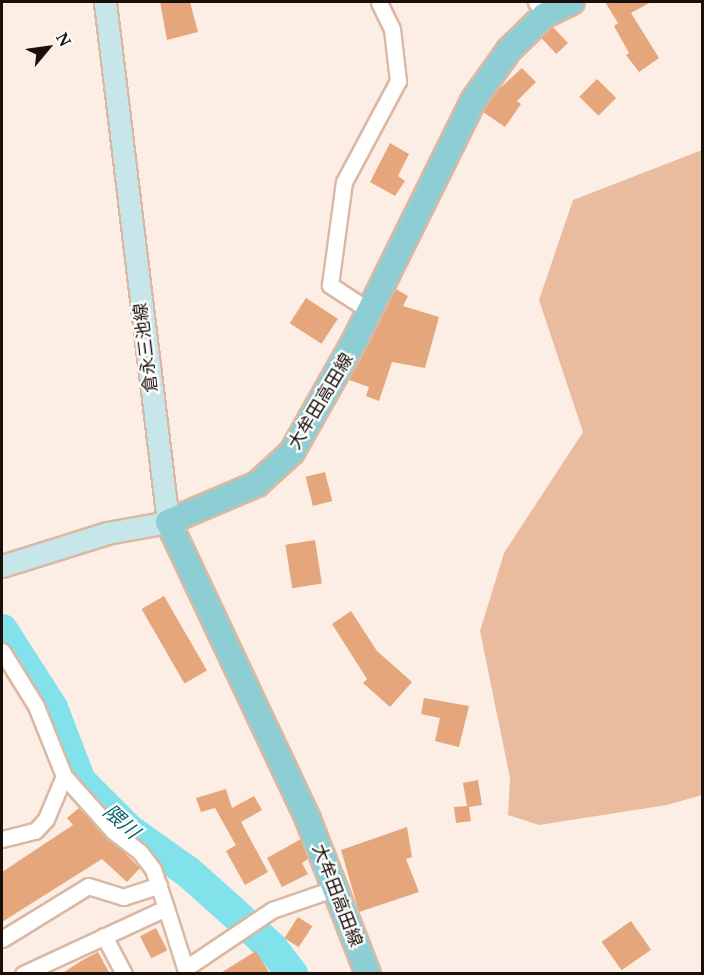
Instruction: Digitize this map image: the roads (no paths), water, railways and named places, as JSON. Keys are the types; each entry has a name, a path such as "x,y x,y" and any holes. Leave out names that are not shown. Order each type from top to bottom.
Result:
{"main road":[{"name":"倉永三池線","path":"105,2 168,522"},
{"name":"大牟田高田線","path":"368,974 308,819 168,522 257,484 292,452 326,396 370,311 473,101 541,8 572,2"},
{"path":"2,566 107,533 168,522"}],"street":[{"path":"370,311 330,285 344,182 398,81 392,29 379,2"},
{"path":"2,651 36,705 64,776 113,831 141,852 159,885 187,971 248,924 272,910 336,888"},
{"path":"2,839 35,831 46,819 64,776"},
{"path":"2,939 88,886 123,897 159,885"},
{"path":"23,974 166,908"},
{"path":"104,936 124,974"}],"waterway":[{"name":"隈川","path":"2,630 52,708 80,781 129,830 188,872 233,912 272,948 292,974"}]}
